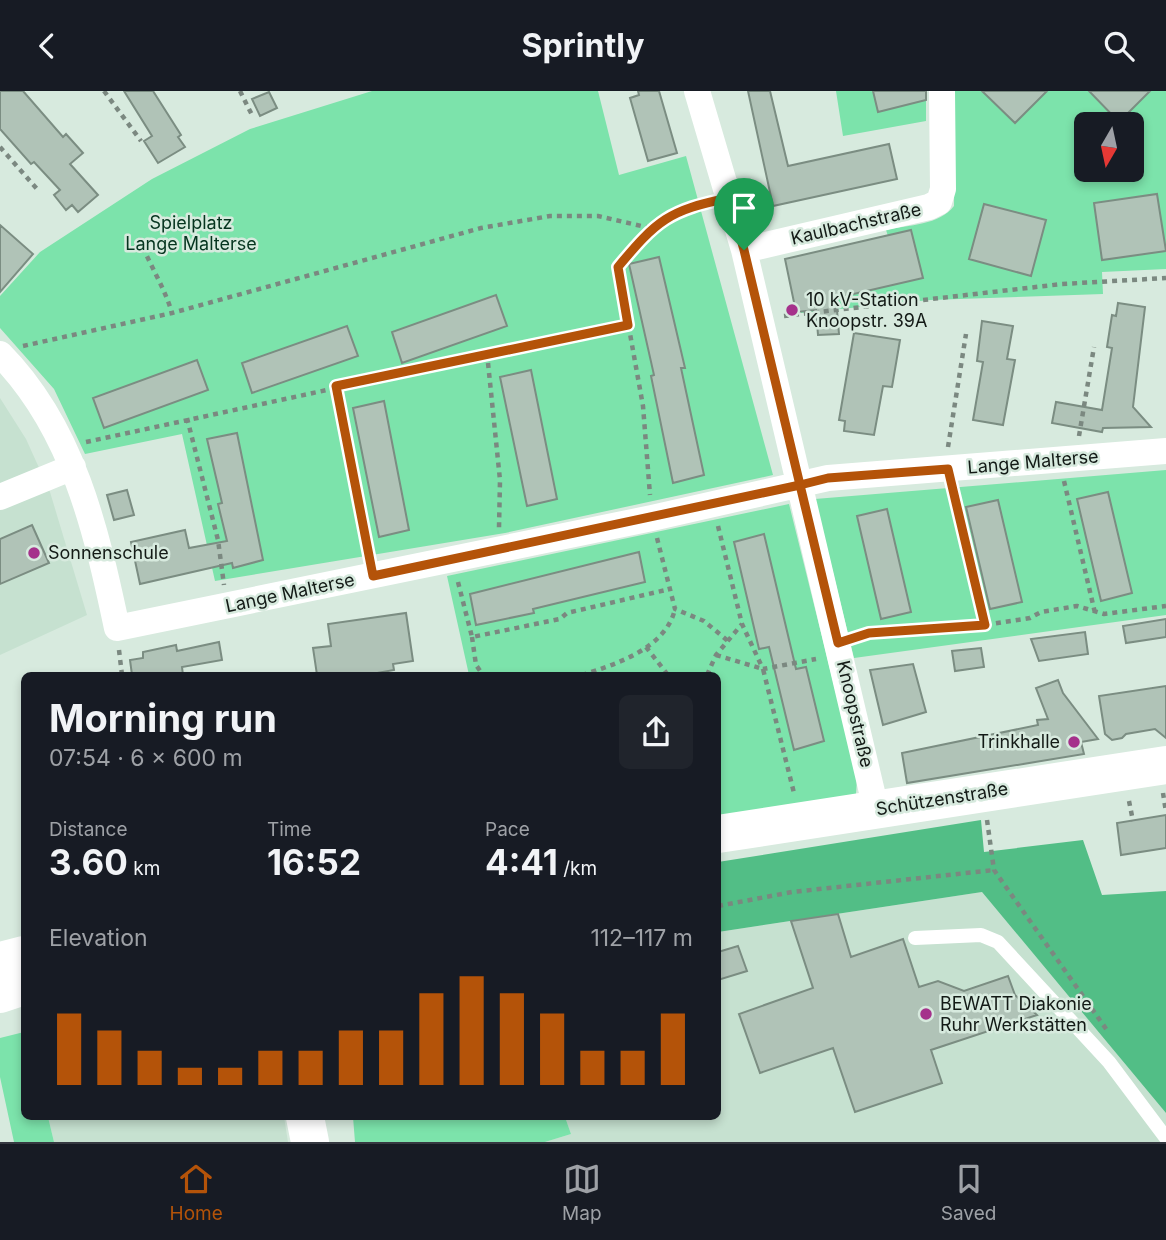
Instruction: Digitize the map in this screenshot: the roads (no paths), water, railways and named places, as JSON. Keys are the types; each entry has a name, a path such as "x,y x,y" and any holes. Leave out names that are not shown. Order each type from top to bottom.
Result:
{"street":[{"name":"Knoopstraße","path":"697,91 744,250 876,809"},
{"name":"Kaulbachstraße","path":"744,250 904,214 939,202 943,189 942,91"},
{"name":"Lange Malterse","path":"7,351 40,401 69,457 100,547 117,628 652,518 828,478 1166,451"},
{"path":"0,496 69,457"},
{"name":"Schützenstraße","path":"721,834 987,792 1164,778"},
{"path":"0,961 21,956"},
{"path":"0,994 21,987"},
{"path":"306,1120 310,1142"},
{"path":"327,1120 329,1142"}],"lane":[{"path":"915,938 981,935 998,942 1109,1062 1166,1138"}],"place":[{"name":"10 kV-Station Knoopstr. 39A","path":"792,310"},
{"name":"Sonnenschule","path":"34,553"},
{"name":"Trinkhalle","path":"1074,742"},
{"name":"BEWATT Diakonie Ruhr Werkstätten","path":"926,1014"}],"park label":[{"name":"Spielplatz Lange Malterse","path":"191,234"}]}
